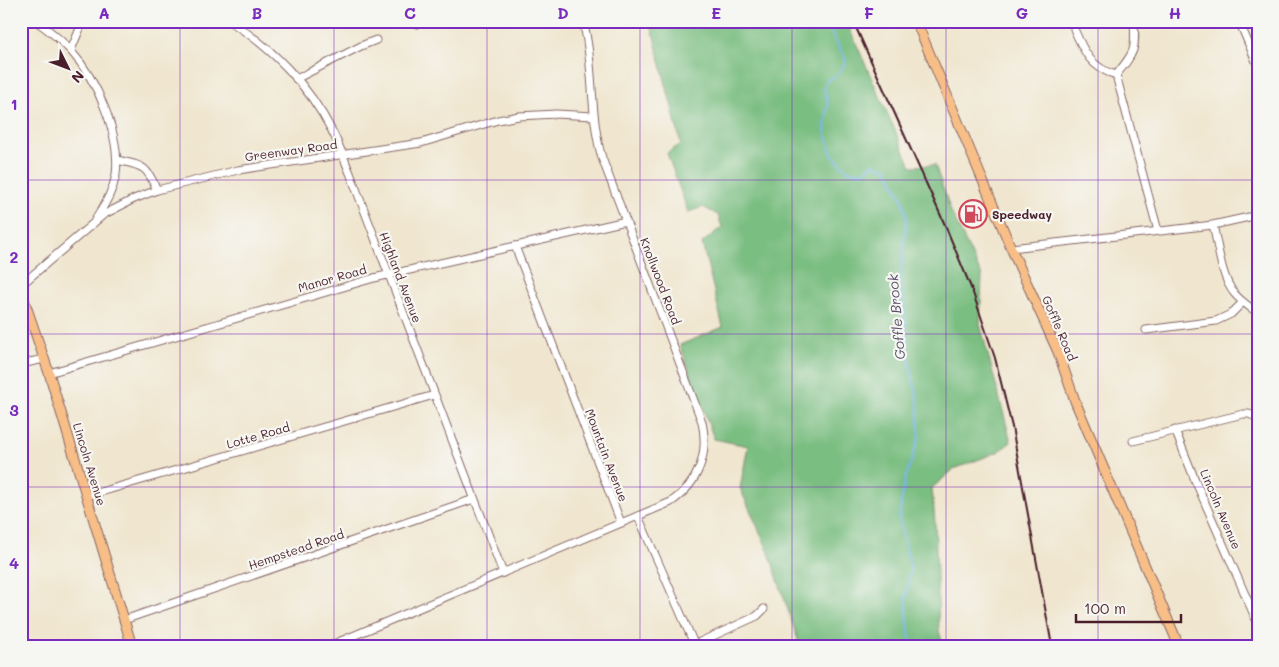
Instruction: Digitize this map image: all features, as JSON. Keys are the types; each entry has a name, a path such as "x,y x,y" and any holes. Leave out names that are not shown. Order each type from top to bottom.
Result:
{"main road":[{"name":"Goffle Road","path":"916,21 1011,248 1058,352 1075,401 1179,646"},
{"name":"Lincoln Avenue","path":"21,291 49,373 132,646"}],"street":[{"path":"36,21 71,50 87,73 103,105 113,136 116,176 97,217 88,228"},
{"path":"71,50 83,21"},
{"name":"Highland Avenue","path":"230,21 259,42 296,79 324,116 342,154 503,573"},
{"path":"417,24 426,21"},
{"name":"Knollwood Road","path":"583,21 592,67 595,130 602,158 692,393 702,422 705,439 704,454 700,468 690,486 671,502 638,516"},
{"path":"1116,75 1130,58 1136,45 1134,21"},
{"path":"1239,21 1258,66"},
{"path":"1074,29 1084,52 1102,71 1116,75"},
{"path":"296,79 376,40"},
{"path":"1116,75 1158,231"},
{"name":"Greenway Road","path":"21,286 104,215 118,206 157,190 238,170 421,143 498,120 519,116 556,114 594,116"},
{"path":"116,160 142,166 151,174 157,190"},
{"path":"1011,248 1213,225 1258,215"},
{"name":"Manor Road","path":"49,373 388,274 626,220"},
{"path":"1213,225 1226,277 1234,294 1258,313"},
{"name":"Mountain Avenue","path":"514,246 621,523"},
{"path":"1146,330 1216,321 1231,314 1243,302"},
{"path":"21,364 44,359"},
{"name":"Lotte Road","path":"87,496 434,395"},
{"path":"1133,441 1239,415 1249,414 1258,418"},
{"name":"Lincoln Avenue","path":"1175,430 1258,624"},
{"name":"Hempstead Road","path":"124,620 474,499"},
{"path":"329,646 638,516 693,645 757,616 764,609"},
{"path":"1251,646 1258,643"}],"green space":[{"path":"650,21 846,21 911,166 935,165 952,214 982,276 980,324 1011,442 998,452 954,469 932,488 939,630 943,646 800,646 768,550 740,488 748,446 714,439 680,345 723,327 702,243 722,227 718,215 703,207 688,212 667,153 681,144"}],"waterway":[{"name":"Goffle Brook","path":"825,21 846,60 839,73 827,80 824,88 828,105 825,132 832,155 847,170 864,172 873,164 887,169 903,201 907,218 901,271 910,365 918,401 919,438 904,483 899,519 911,569 906,598 909,635 914,646"}],"railway":[{"path":"853,21 945,225 972,290 995,358 1012,427 1052,646"}],"place":[{"name":"Speedway","path":"973,214"}]}
